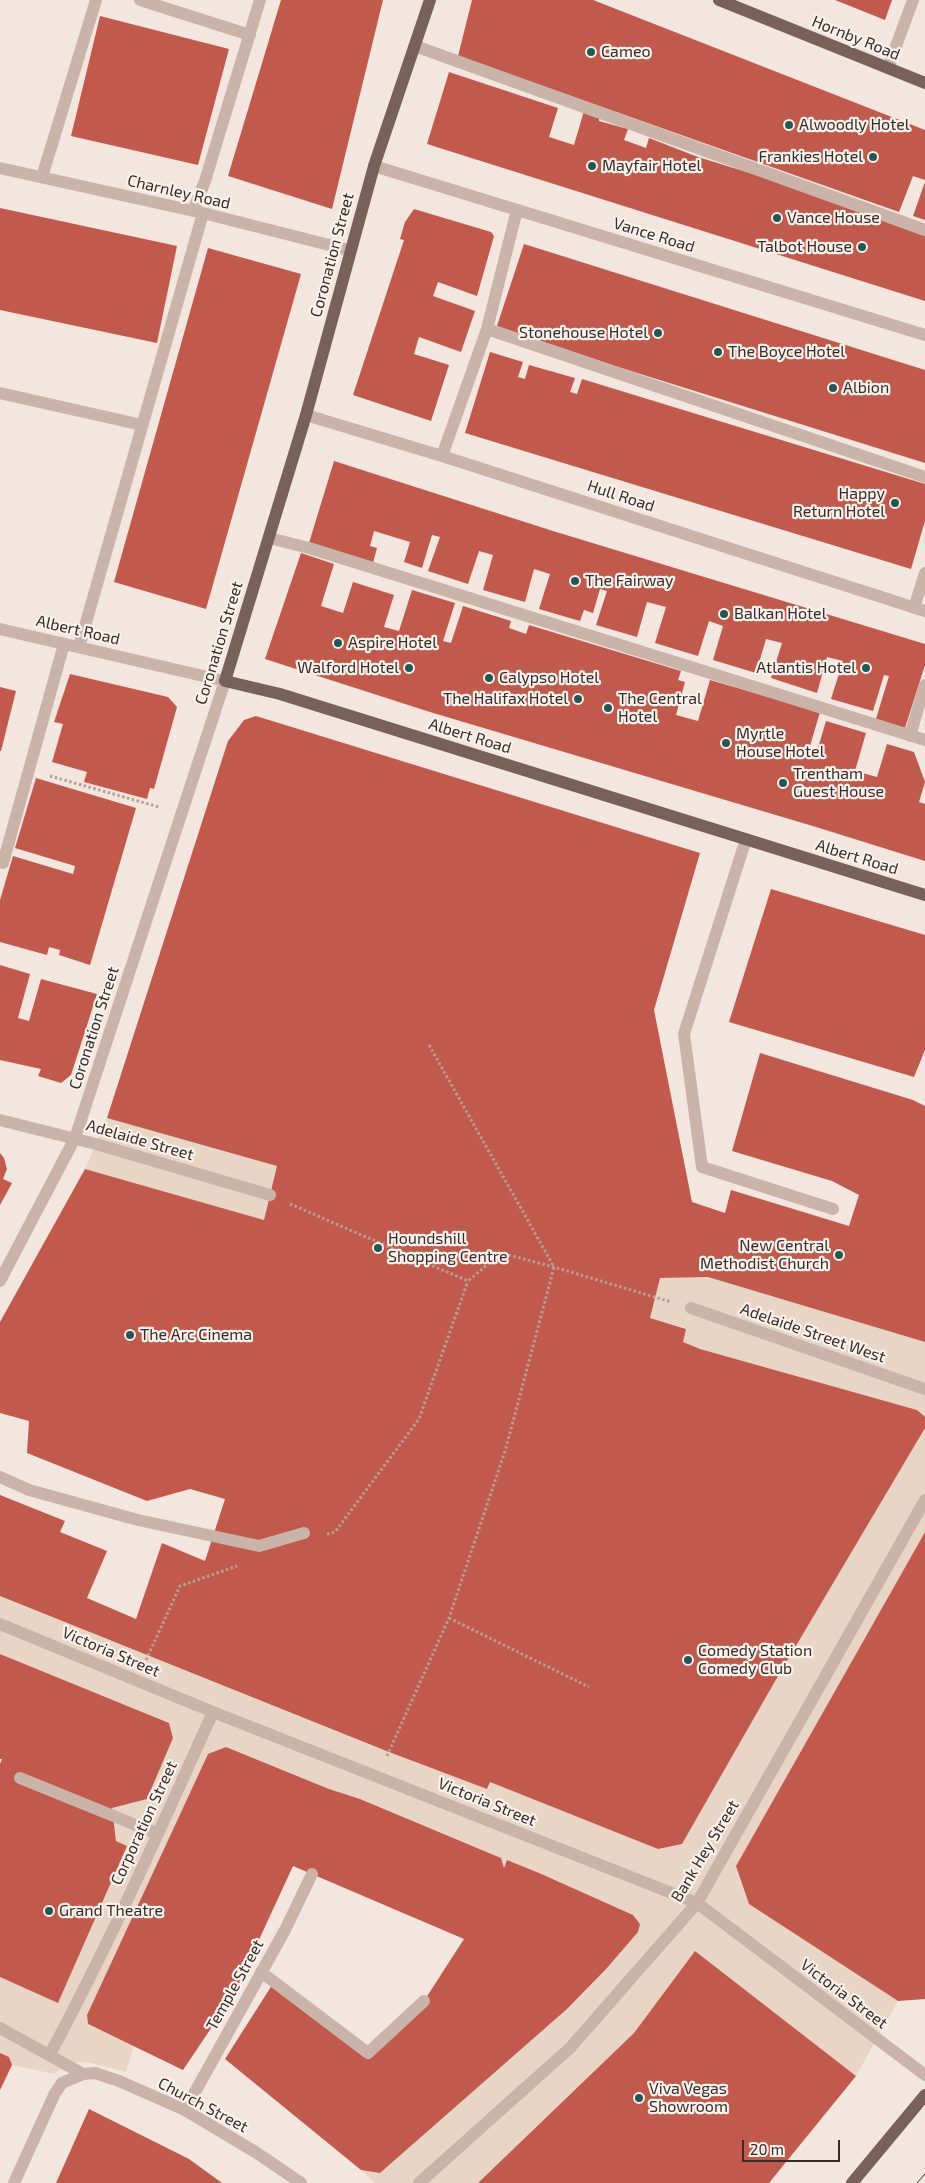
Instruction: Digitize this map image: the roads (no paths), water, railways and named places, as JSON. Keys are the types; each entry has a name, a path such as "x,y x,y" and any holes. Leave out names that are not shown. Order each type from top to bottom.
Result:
{"main road":[{"name":"Coronation Street","path":"225,680 306,415 349,250 374,166 430,0"},
{"name":"Hornby Road","path":"720,0 925,83"},
{"name":"Albert Road","path":"225,680 289,697 925,895"},
{"path":"852,2183 925,2095"}],"street":[{"path":"42,177 96,0"},
{"path":"140,0 250,35"},
{"path":"80,647 142,425 205,181 260,0"},
{"path":"888,68 913,0"},
{"path":"416,46 925,230"},
{"name":"Vance Road","path":"374,166 925,335"},
{"name":"Charnley Road","path":"0,168 198,212 349,250"},
{"path":"442,456 487,329 517,210"},
{"path":"487,329 925,477"},
{"path":"0,392 142,425"},
{"name":"Hull Road","path":"306,415 442,456 920,609"},
{"path":"269,538 309,548 925,740"},
{"path":"920,609 925,573"},
{"name":"Albert Road","path":"0,629 225,680"},
{"path":"0,862 3,863 64,644"},
{"name":"Coronation Street","path":"0,1281 75,1138 225,680"},
{"path":"910,736 925,685"},
{"path":"746,839 684,1034 702,1167 833,1208"},
{"name":"Adelaide Street","path":"0,1120 75,1138 270,1196"},
{"name":"Adelaide Street West","path":"691,1308 925,1390"},
{"path":"0,1477 29,1490 138,1520 259,1546 304,1533"},
{"name":"Bank Hey Street","path":"419,2183 570,2048 697,1903 925,1500"},
{"name":"Victoria Street","path":"0,1624 213,1712 697,1903 925,2075"},
{"name":"Corporation Street","path":"50,2054 74,2009 158,1834 213,1712"},
{"path":"20,1778 158,1834"},
{"name":"Temple Street","path":"185,2110 285,1930 312,1874"},
{"path":"261,1972 368,2053 424,2002"},
{"name":"Church Street","path":"0,2028 83,2074 95,2073 119,2081 185,2110 257,2153 301,2183"},
{"path":"14,2183 55,2093 62,2083 83,2074"}],"tram line":[{"path":"917,2183 925,2174"}],"place":[{"name":"Cameo","path":"591,52"},
{"name":"Alwoodly Hotel","path":"789,125"},
{"name":"Frankies Hotel","path":"873,157"},
{"name":"Mayfair Hotel","path":"592,166"},
{"name":"Vance House","path":"777,218"},
{"name":"Talbot House","path":"862,247"},
{"name":"Stonehouse Hotel","path":"658,333"},
{"name":"The Boyce Hotel","path":"718,352"},
{"name":"Albion","path":"833,388"},
{"name":"Happy Return Hotel","path":"895,503"},
{"name":"The Fairway","path":"575,581"},
{"name":"Balkan Hotel","path":"724,614"},
{"name":"Aspire Hotel","path":"338,643"},
{"name":"Walford Hotel","path":"409,668"},
{"name":"Atlantis Hotel","path":"866,668"},
{"name":"Calypso Hotel","path":"489,678"},
{"name":"The Halifax Hotel","path":"578,699"},
{"name":"The Central Hotel","path":"608,708"},
{"name":"Myrtle House Hotel","path":"726,743"},
{"name":"Trentham Guest House","path":"783,783"},
{"name":"Houndshill Shopping Centre","path":"378,1248"},
{"name":"New Central Methodist Church","path":"839,1255"},
{"name":"The Arc Cinema","path":"130,1335"},
{"name":"Comedy Station Comedy Club","path":"688,1660"},
{"name":"Grand Theatre","path":"49,1911"},
{"name":"Viva Vegas Showroom","path":"639,2098"}]}
